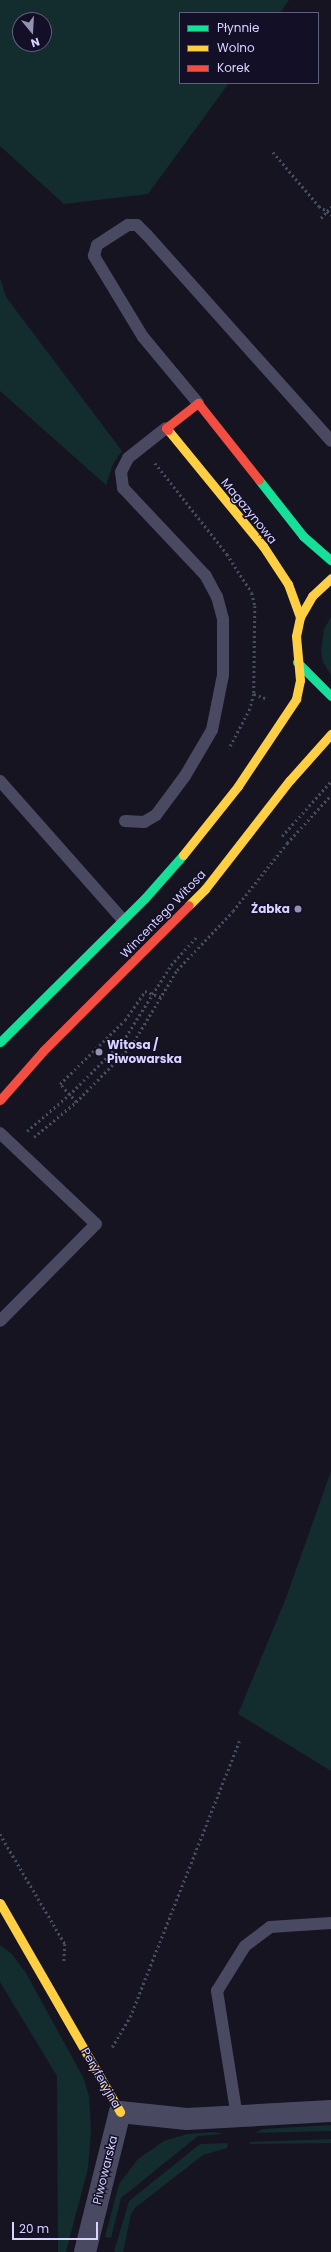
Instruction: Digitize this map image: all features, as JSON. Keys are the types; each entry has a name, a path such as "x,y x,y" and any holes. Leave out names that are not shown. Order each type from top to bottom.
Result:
{"main road":[{"path":"166,428 198,403 303,536 331,560"},
{"name":"Magazynowa","path":"166,428 266,551 288,584 300,617"},
{"path":"300,617 312,596 331,578"},
{"name":"Wincentego Witosa","path":"0,1042 122,919 193,844 272,737 296,699 300,680 297,662 296,636 300,617"},
{"path":"297,662 331,696"},
{"name":"Wincentego Witosa","path":"0,1100 43,1052 205,890 290,780 331,734"},
{"name":"Peryferyjna","path":"0,1903 120,2112"}],"street":[{"name":"Peryferyjna","path":"120,2112 187,2118 237,2117 331,2111"},
{"name":"Piwowarska","path":"85,2252 120,2112"}],"lane":[{"path":"198,403 143,337 94,256 97,245 128,225 137,225 148,235 331,441"},
{"path":"125,821 144,822 156,815 202,751 212,730 220,698 225,643 219,605 206,576 123,488 121,472 128,458 166,428"},
{"path":"0,781 122,919"},
{"path":"0,1133 96,1224 0,1321"},
{"path":"237,2117 217,1991 245,1946 270,1927 331,1923"}],"path":[{"path":"273,152 319,206 331,215"},
{"path":"321,218 331,207"},
{"path":"142,446 227,554 252,593 255,606 254,694 250,709 225,756"},
{"path":"276,842 331,781"},
{"path":"15,1146 76,1102 131,1046 177,970 233,911 287,843 331,795"},
{"path":"15,1146 70,1095 123,1041 171,965 200,933"},
{"path":"76,1102 60,1084 125,1020 145,991 161,997"},
{"path":"94,2066 112,2048 130,2017 238,1741"},
{"path":"0,1834 65,1944 64,1964"},
{"path":"108,2041 112,2048"}],"green space":[{"path":"0,0 289,0 281,12 179,12 179,84 228,84 148,194 64,204 0,146"},
{"path":"0,278 6,297 122,451 113,464 106,485 0,391"},
{"path":"331,617 331,675 323,662 321,651 324,629"},
{"path":"331,1471 331,1771 238,1714 286,1598"},
{"path":"0,1945 12,1954 26,1973 83,2077 89,2096 91,2131 88,2168 66,2252 58,2252 57,2076 0,1982"},
{"path":"331,2125 331,2131 255,2133 262,2129"},
{"path":"214,2132 223,2134 198,2136 121,2198 111,2238 105,2237 119,2184 138,2159 164,2141 187,2134"},
{"path":"331,2139 331,2143 250,2144 250,2142"},
{"path":"228,2143 227,2148 203,2155 135,2208 131,2214 123,2252 114,2252 129,2201 200,2144"}],"traffic: fast":[{"path":"259,480 303,536 331,560"},
{"path":"297,662 331,696"},
{"path":"0,1042 145,898 183,855"}],"traffic: slow":[{"path":"168,430 263,546 288,584 300,617"},
{"path":"183,855 238,786 296,699 300,680 296,636 300,617 312,596 331,578"},
{"path":"189,905 205,889 290,780 331,734"},
{"path":"0,1903 120,2112"}],"traffic: jam":[{"path":"168,430 166,428 198,403 259,480"},
{"path":"0,1100 43,1051 189,905"}],"place":[{"name":"Żabka","path":"298,909"},
{"name":"Witosa / Piwowarska","path":"99,1052"}]}
